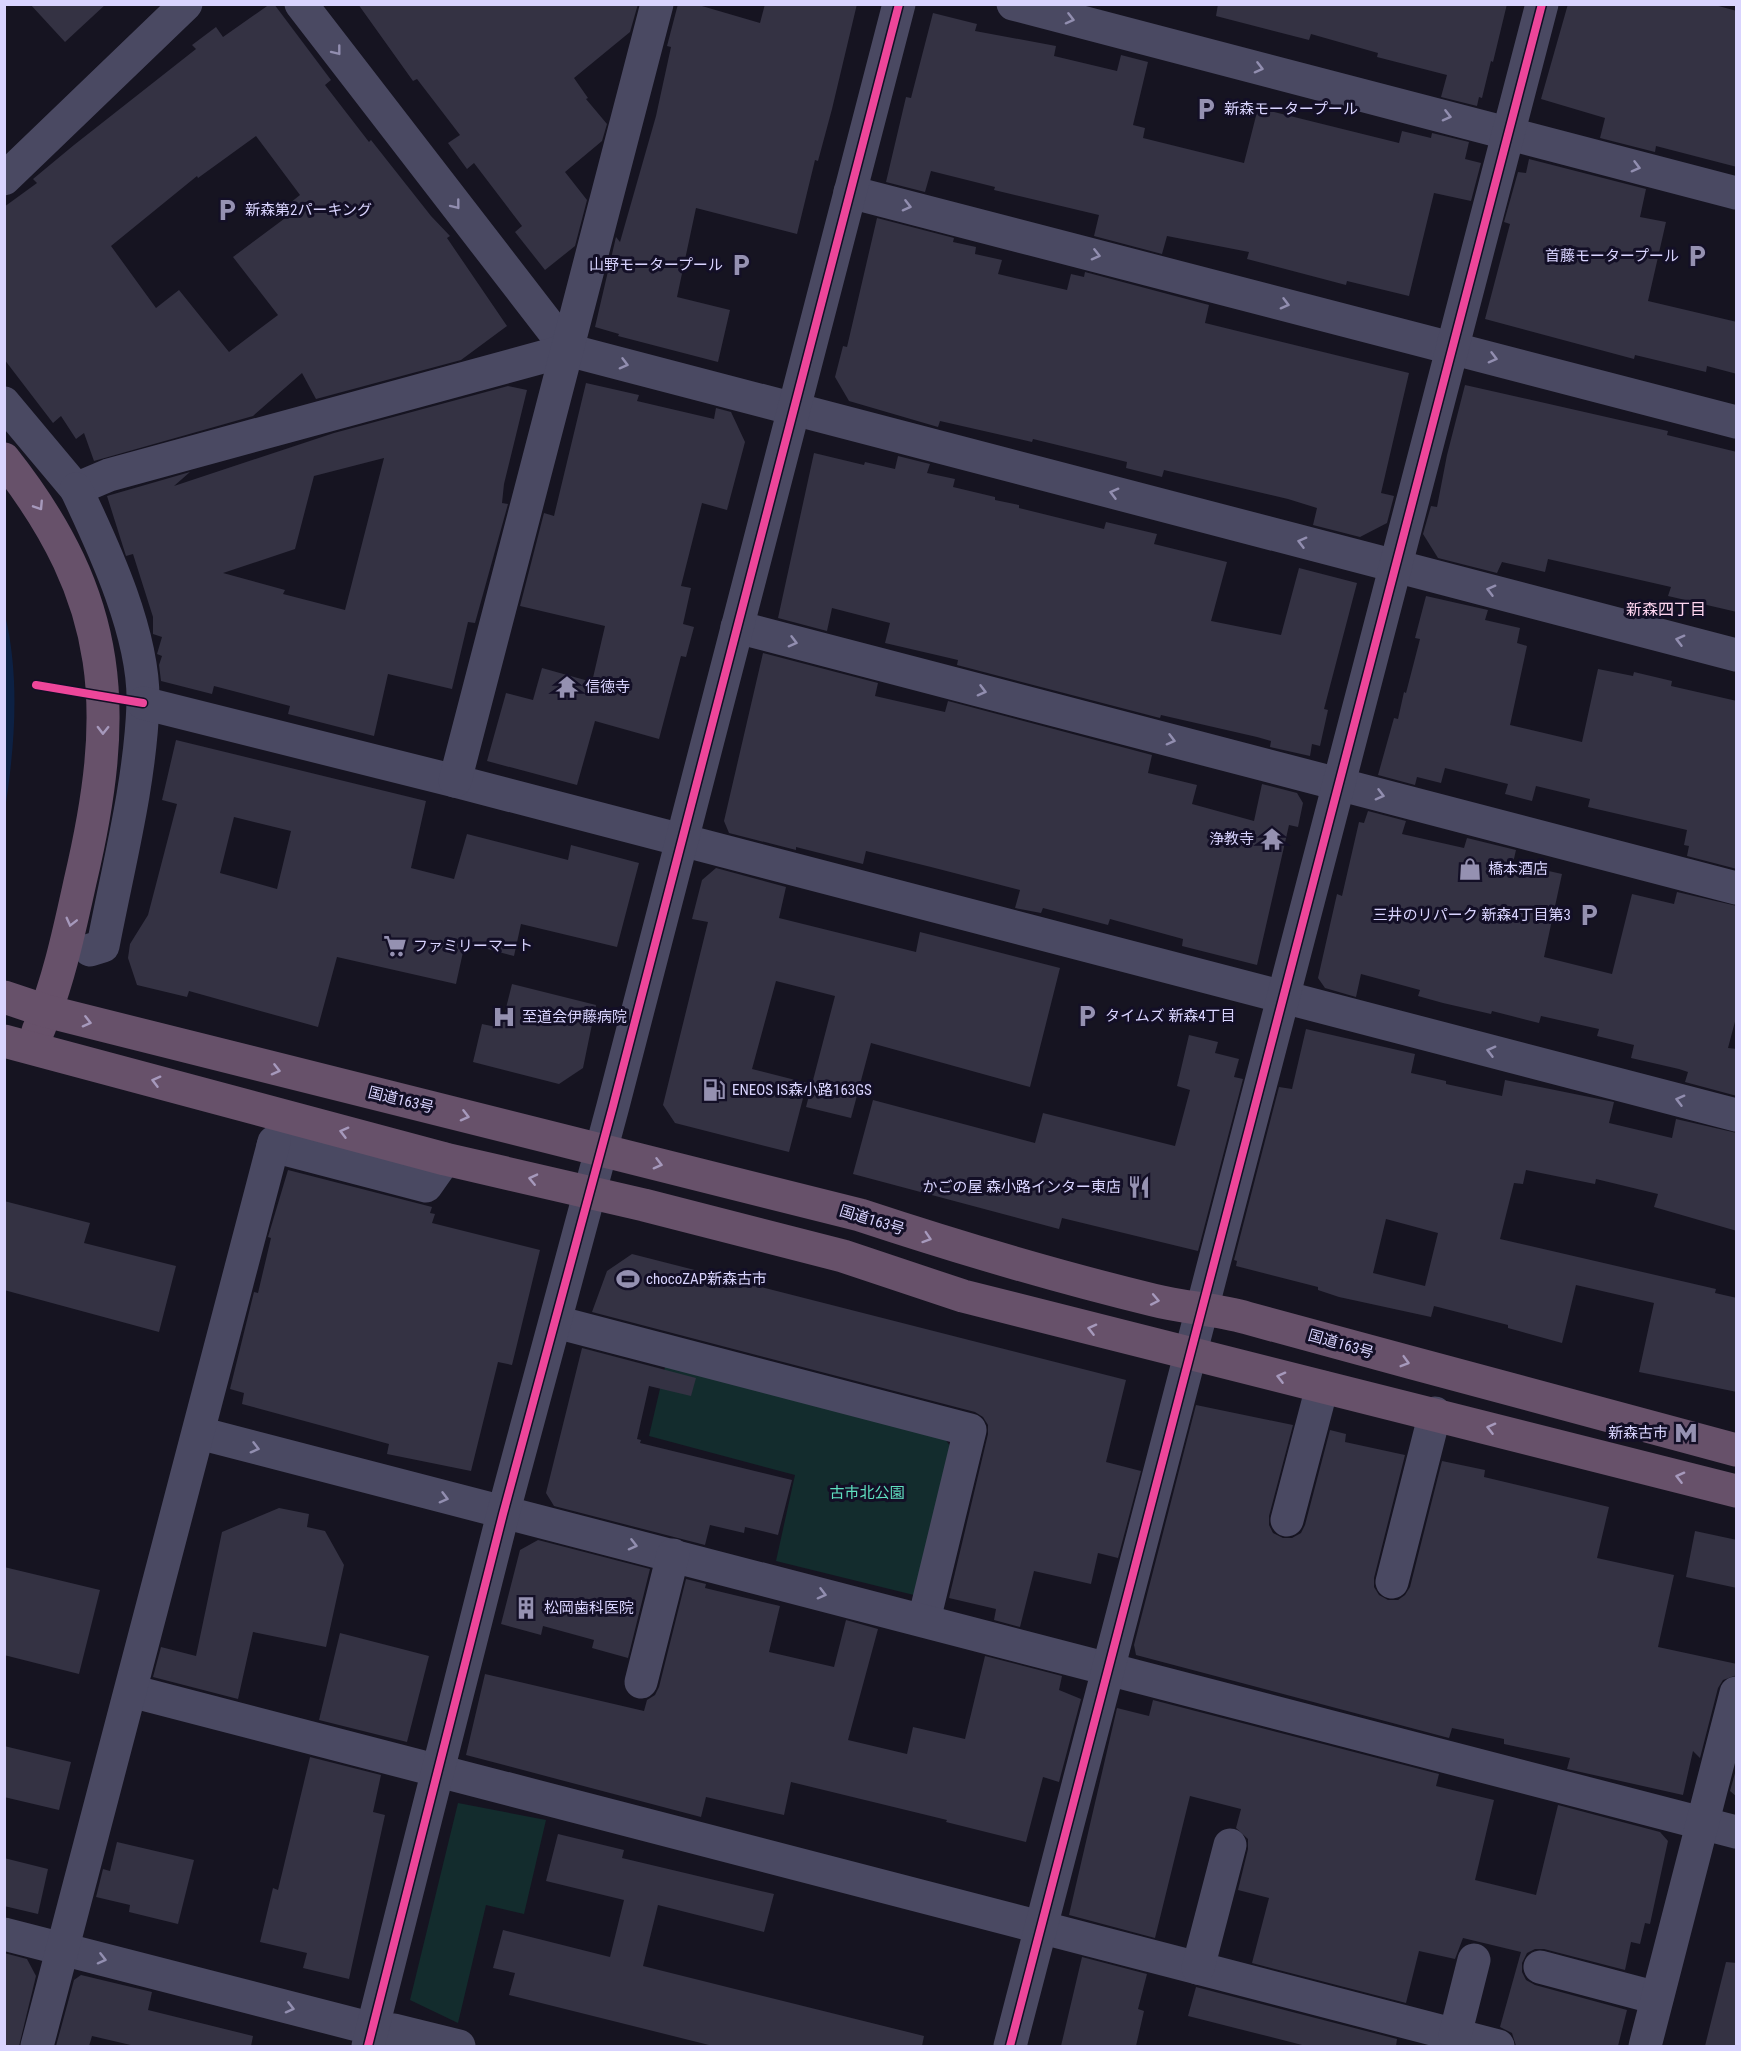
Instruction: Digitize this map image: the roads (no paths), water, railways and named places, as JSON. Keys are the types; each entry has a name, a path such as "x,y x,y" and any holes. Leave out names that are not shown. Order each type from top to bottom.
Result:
{"highway":[{"path":"4,459 48,521 73,566 91,615 102,684 103,754 88,849 46,1011 17,1044 445,1159 590,1192 843,1256 963,1296 1322,1387 1435,1413 1737,1491"},
{"name":"国道163号","path":"8,998 46,1011 860,1215 979,1255 1157,1301 1201,1307 1737,1450"}],"street":[{"path":"4,179 186,4"},
{"path":"301,4 567,350"},
{"path":"454,781 657,4"},
{"path":"370,2038 503,1514 602,1149 900,4"},
{"path":"1013,4 1737,193"},
{"path":"1010,2046 1201,1307 1340,785 1453,348 1506,132 1542,4"},
{"path":"850,192 1737,422"},
{"path":"76,489 109,475 567,350 1737,654"},
{"path":"4,403 76,489 115,574 132,633 143,703 135,782 103,946 90,950"},
{"path":"737,627 1737,888"},
{"path":"143,703 454,781 1737,1115"},
{"path":"38,2046 273,1144 426,1186 445,1159"},
{"path":"556,1322 970,1430 924,1620"},
{"path":"1287,1520 1322,1387"},
{"path":"1392,1582 1435,1413"},
{"path":"199,1433 503,1514 673,1555 1737,1832"},
{"path":"641,1682 673,1555"},
{"path":"131,1691 1198,1968 1413,2036 1455,2035 1498,2046"},
{"path":"1645,2046 1737,1693"},
{"path":"1198,1968 1230,1845"},
{"path":"4,1934 370,2038 394,2030 459,2046"},
{"path":"1455,2035 1474,1960"},
{"path":"1540,1967 1657,1998"}],"water":[{"path":"5,615 13,663 14,712 5,809"}],"place":[{"name":"新森モータープール","path":"1206,109"},
{"name":"新森第2パーキング","path":"227,210"},
{"name":"首藤モータープール","path":"1697,256"},
{"name":"山野モータープール","path":"741,265"},
{"name":"信徳寺","path":"567,687"},
{"name":"浄教寺","path":"1272,839"},
{"name":"橋本酒店","path":"1470,869"},
{"name":"三井のリパーク 新森4丁目第3","path":"1589,915"},
{"name":"ファミリーマート","path":"395,946"},
{"name":"タイムズ 新森4丁目","path":"1087,1016"},
{"name":"至道会伊藤病院","path":"504,1017"},
{"name":"ENEOS IS森小路163GS","path":"714,1090"},
{"name":"かごの屋 森小路インター東店","path":"1139,1187"},
{"name":"chocoZAP新森古市","path":"628,1279"},
{"name":"新森古市","path":"1686,1433"},
{"name":"松岡歯科医院","path":"526,1608"}],"district":[{"name":"新森四丁目","path":"1666,609"}],"park label":[{"name":"古市北公園","path":"867,1493"}]}
